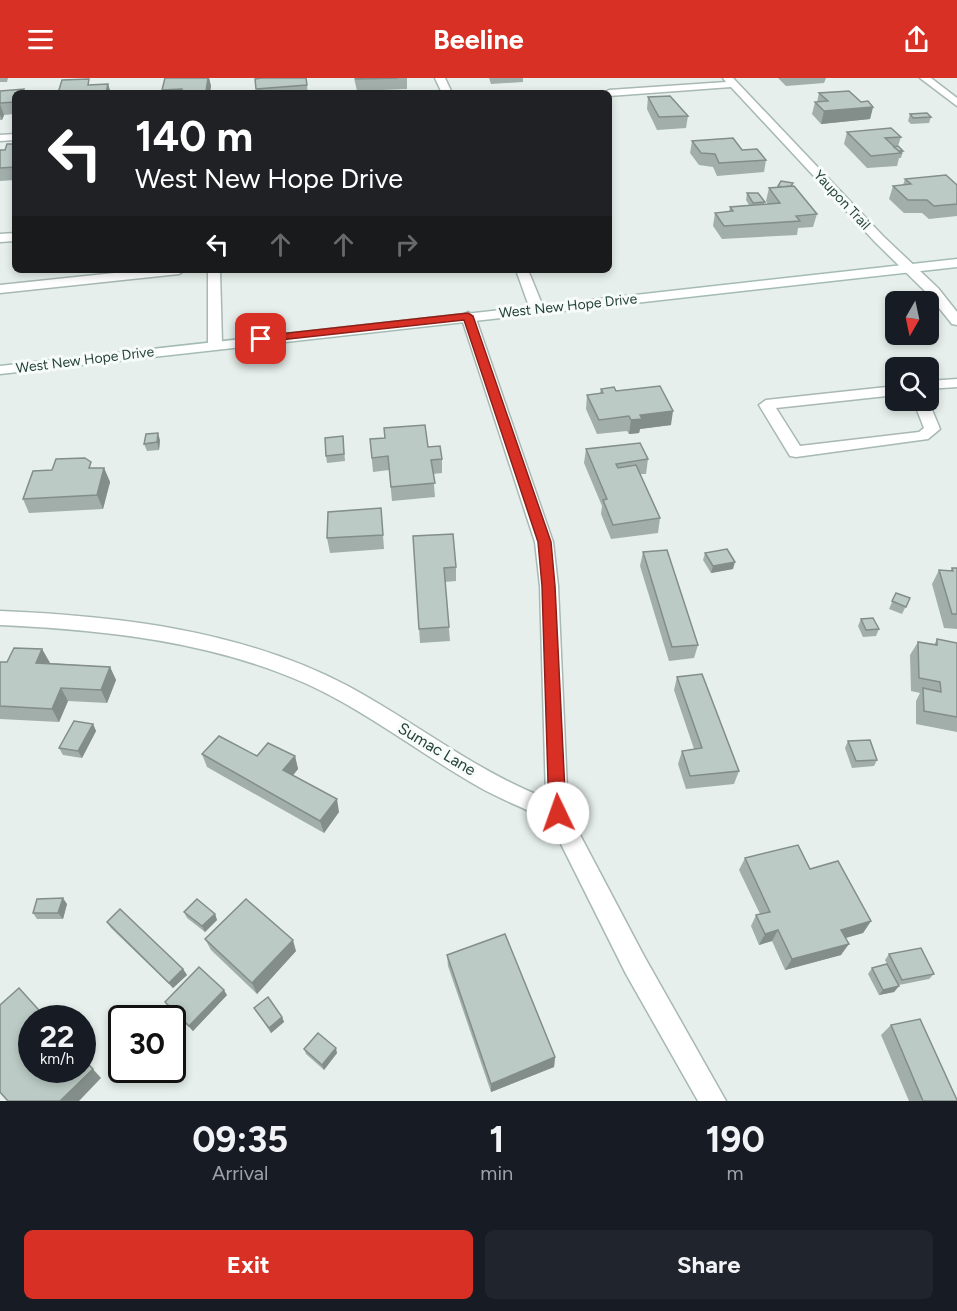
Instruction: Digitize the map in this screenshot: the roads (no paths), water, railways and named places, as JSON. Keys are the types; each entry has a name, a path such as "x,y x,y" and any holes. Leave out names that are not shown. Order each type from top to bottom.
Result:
{"street":[{"path":"925,78 957,103"},
{"path":"612,93 730,81"},
{"name":"Yaupon Trail","path":"730,81 879,239 910,268 957,321"},
{"name":"West New Hope Drive","path":"0,370 215,344 957,263"},
{"path":"0,289 136,273"},
{"path":"214,273 215,344"},
{"path":"523,273 537,309"},
{"path":"468,316 544,542 549,597 558,813 635,965 713,1101"},
{"path":"939,384 957,383"},
{"path":"885,391 766,405 796,452 923,436 932,429 925,411"},
{"name":"Sumac Lane","path":"0,618 61,620 141,630 249,654 315,679 512,794 558,813"}]}
